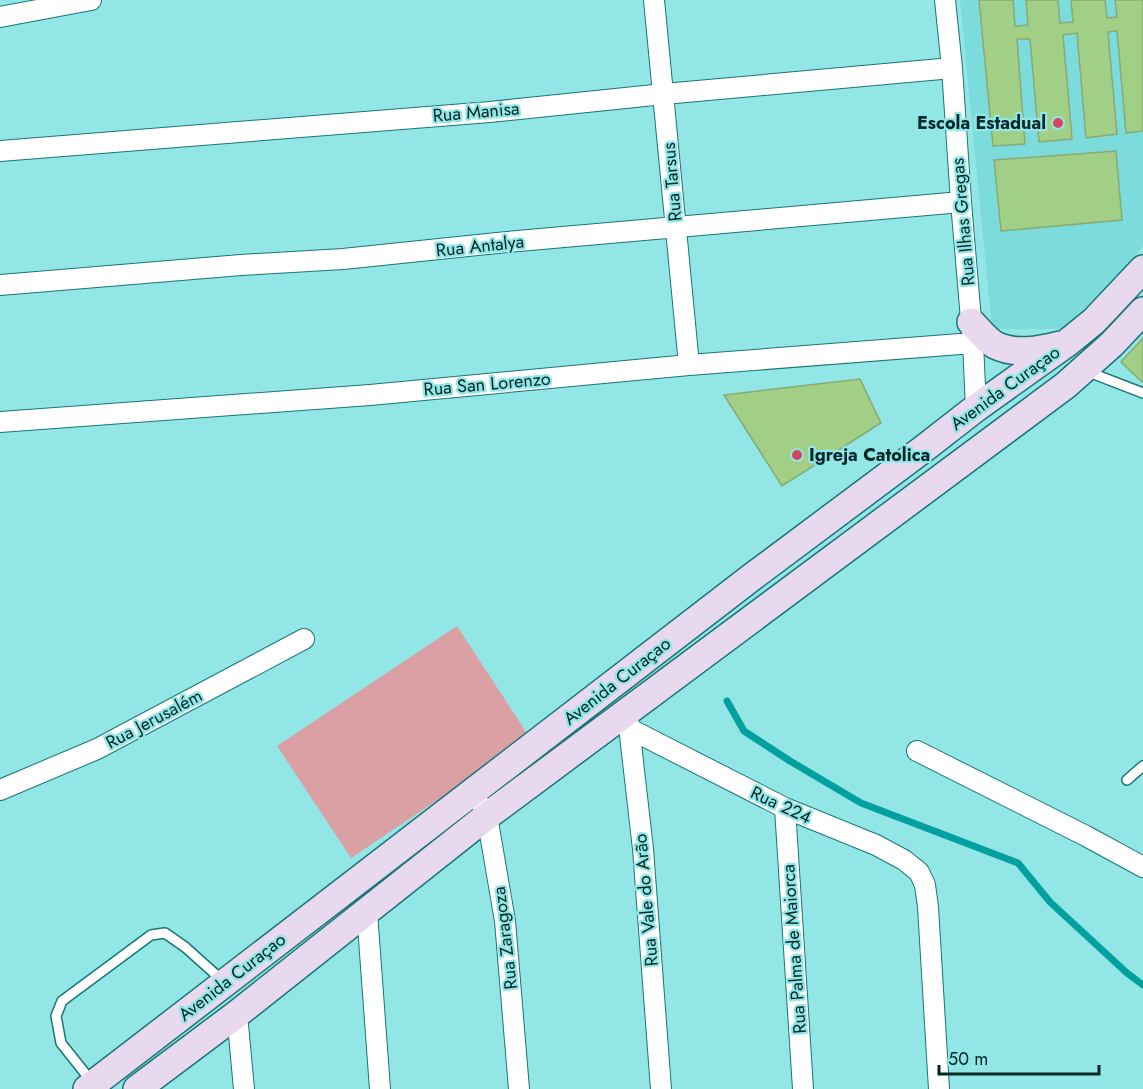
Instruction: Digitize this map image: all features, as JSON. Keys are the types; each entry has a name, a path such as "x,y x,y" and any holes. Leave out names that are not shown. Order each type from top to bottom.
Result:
{"main road":[{"name":"Avenida Curaçao","path":"90,1086 794,546 976,408 1067,343 1094,321 1143,269"},
{"name":"Avenida Curaçao","path":"137,1089 237,1014 487,816 629,720 807,578 1066,385 1112,344 1143,311"},
{"path":"972,332 1008,349 1042,349 1067,343"},
{"path":"794,546 807,578"}],"street":[{"path":"0,17 91,0"},
{"name":"Rua Tarsus","path":"654,0 689,365"},
{"name":"Rua Ilhas Gregas","path":"945,0 952,68 976,408"},
{"name":"Rua Manisa","path":"0,151 490,112 952,68"},
{"name":"Rua Antalya","path":"0,285 343,259 507,242 960,202"},
{"name":"Rua San Lorenzo","path":"0,422 370,395 689,365 972,332"},
{"name":"Rua Jerusalém","path":"0,790 97,749 304,639"},
{"name":"Rua 224","path":"629,720 785,808 876,845 904,860 919,872 925,885 929,916 939,1089"},
{"name":"Rua Vale do Arão","path":"629,720 643,849 661,1089"},
{"path":"917,751 1143,867"},
{"name":"Rua Zaragoza","path":"476,789 487,816 505,921 519,1089"},
{"name":"Rua Palma de Maiorca","path":"785,808 803,1089"},
{"path":"367,912 380,1089"},
{"path":"237,1014 244,1089"}],"lane":[{"path":"1083,370 1143,393"},
{"path":"1127,780 1143,766"},
{"path":"90,1086 61,1043 56,1016 62,1001 151,935 165,933 185,946 225,983"}],"shaded area":[{"name":"Escola Estadual","path":"960,0 1143,0 1143,246 1110,284 1062,329 992,329"},
{"path":"457,626 530,738 351,858 277,746"}],"building":[{"path":"979,0 1013,0 1015,26 1028,25 1026,0 1058,0 1060,23 1073,22 1071,0 1105,0 1107,18 1117,17 1115,0 1143,0 1143,131 1126,133 1117,31 1108,32 1117,134 1086,138 1077,33 1063,35 1072,139 1039,142 1030,39 1017,39 1025,144 993,146"},
{"path":"1116,151 1122,220 1001,231 994,160"},
{"path":"1143,338 1143,381 1142,382 1121,362"},
{"name":"Igreja Catolica","path":"860,379 881,423 782,486 724,395"}],"waterway":[{"path":"727,701 744,731 861,803 1018,863 1050,902 1143,985"}],"place":[{"name":"Escola Estadual","path":"1058,123"},
{"name":"Igreja Catolica","path":"797,455"}]}
